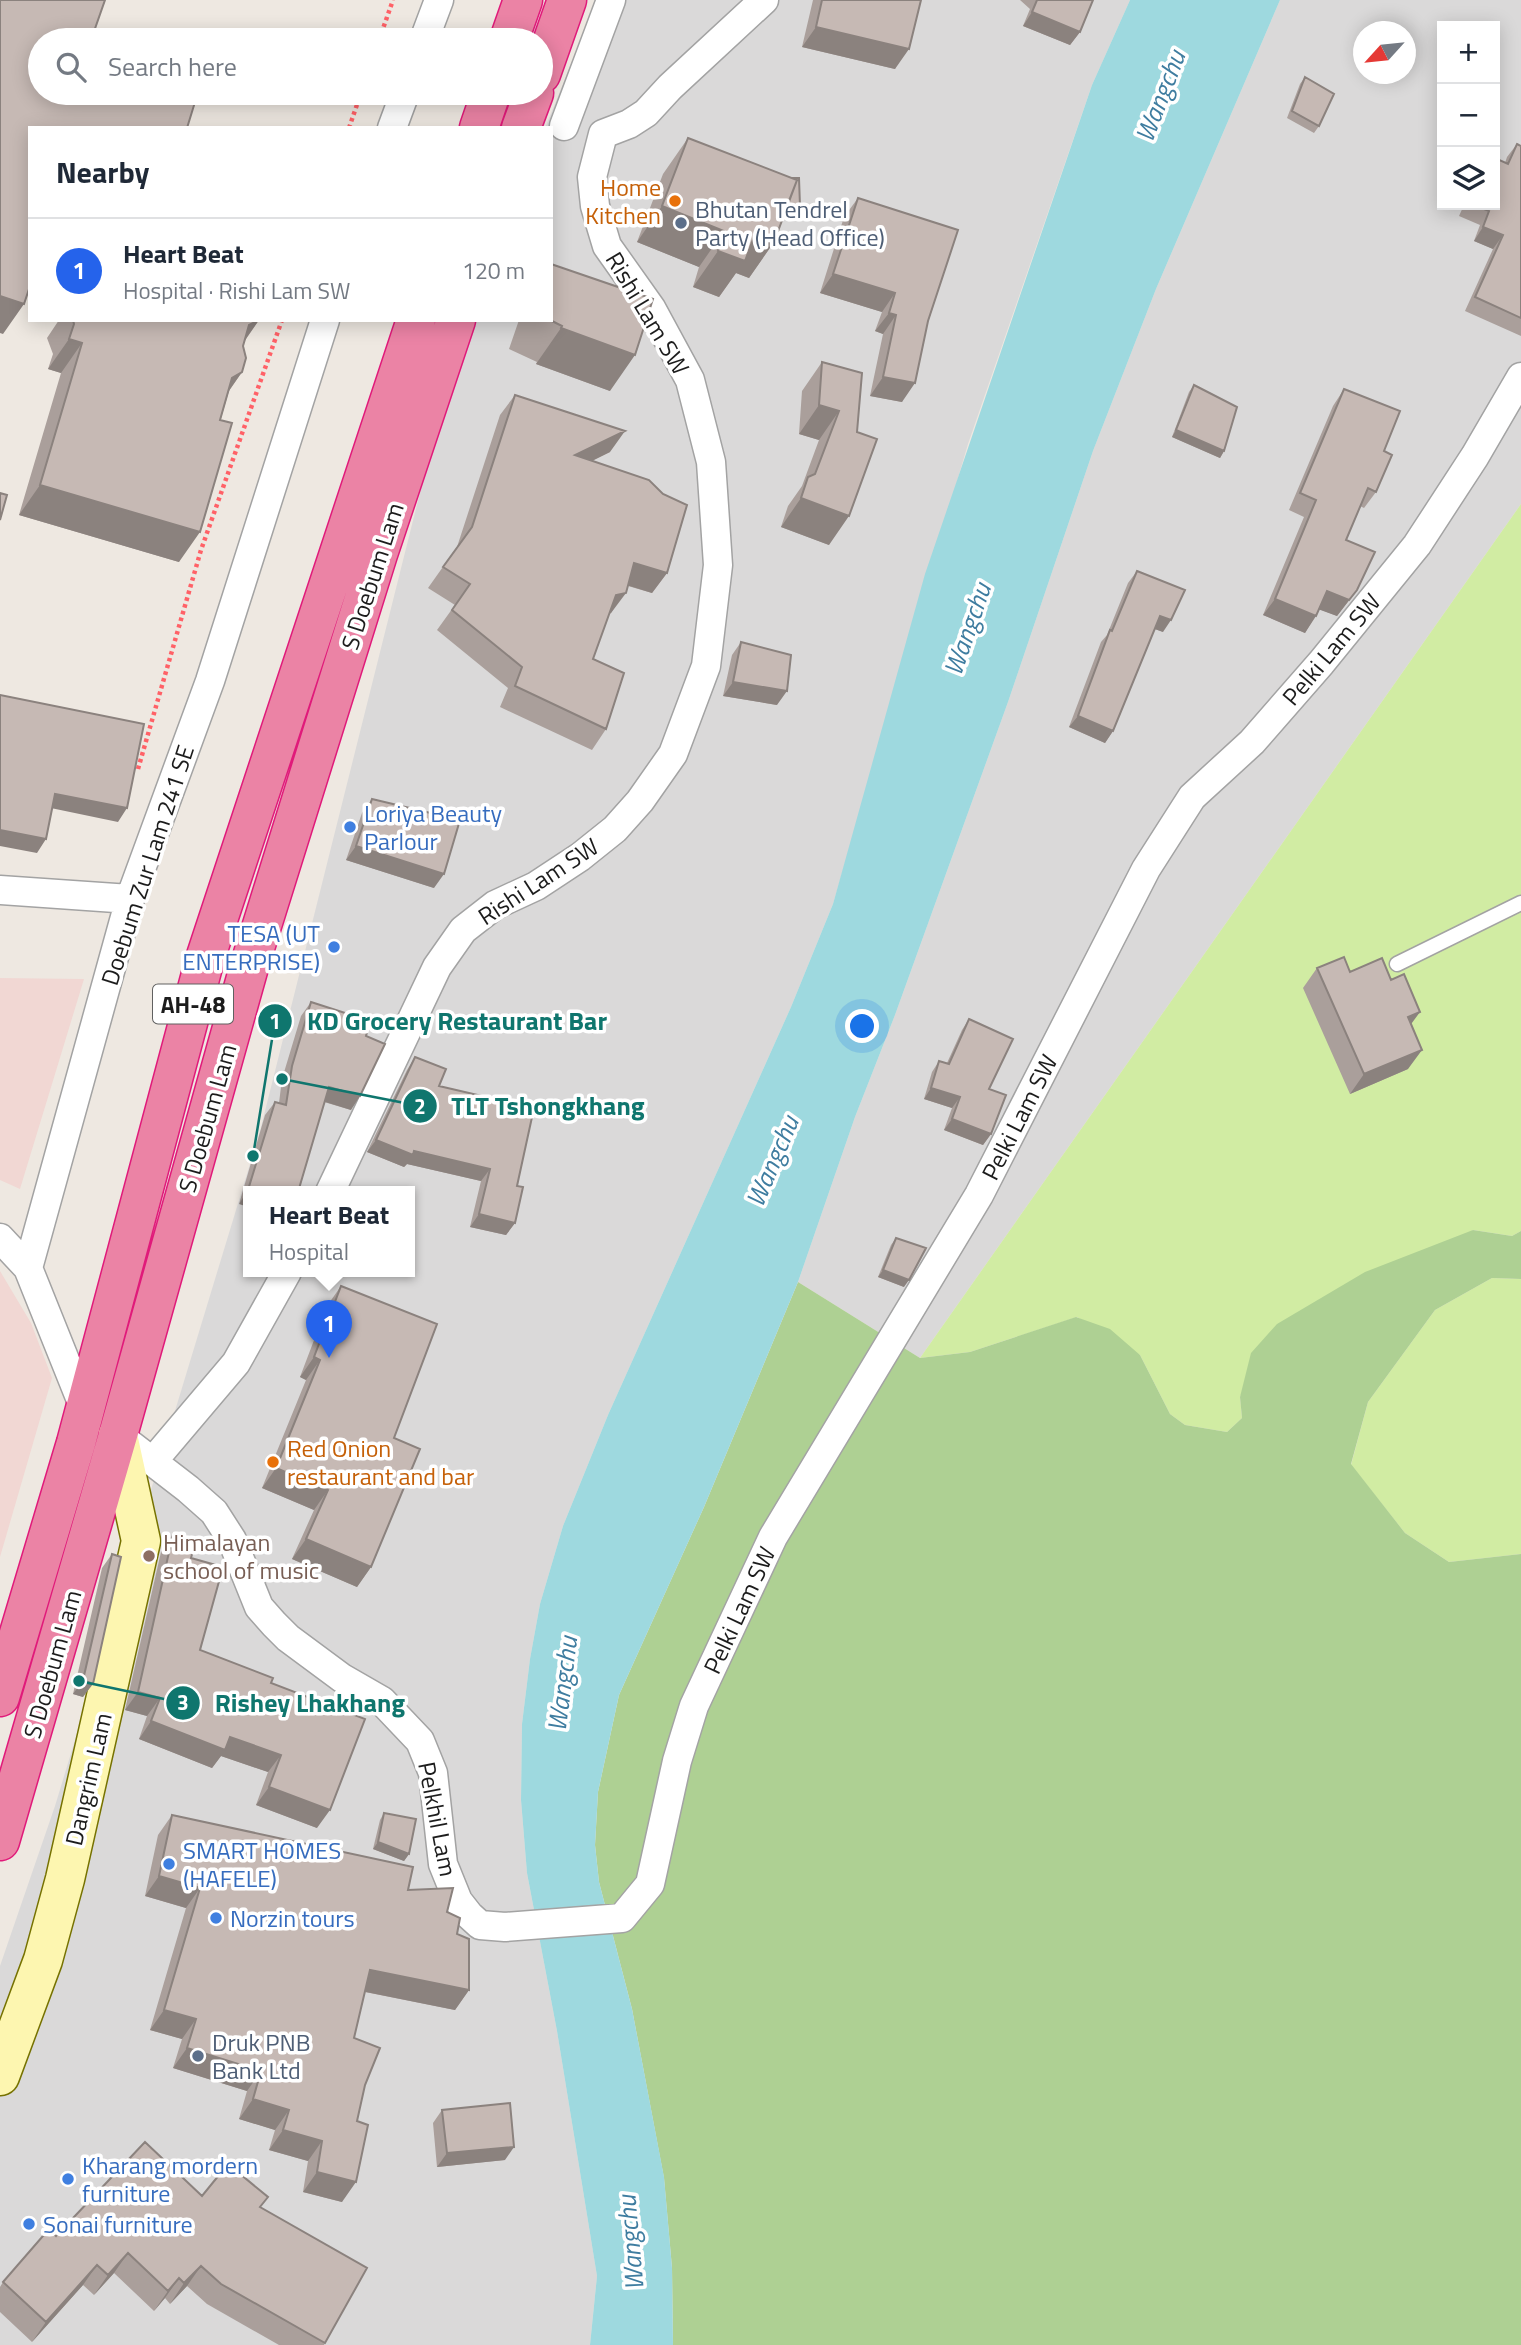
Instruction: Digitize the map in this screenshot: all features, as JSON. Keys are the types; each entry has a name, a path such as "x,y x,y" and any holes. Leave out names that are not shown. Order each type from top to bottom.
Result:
{"highway":[{"path":"513,28 523,0"},
{"path":"553,40 567,0"},
{"path":"480,126 487,105"},
{"path":"522,126 530,105"},
{"name":"S Doebum Lam","path":"0,1697 85,1410 205,959 415,322"},
{"name":"S Doebum Lam","path":"0,1842 249,967 378,554 455,322"}],"street":[{"path":"428,28 439,0"},
{"path":"564,126 611,0"},
{"path":"537,126 542,124 578,127 603,134 629,124 646,113 670,87 765,0"},
{"path":"392,126 400,105"},
{"name":"Rishi Lam SW","path":"333,1186 437,967 463,930 495,905 536,886 580,858 615,829 640,801 673,754 706,666 718,565 711,462 690,380 651,308 607,246 595,206 592,177 603,134"},
{"name":"Doebum Zur Lam 241 SE","path":"27,1268 130,899 210,681 324,322"},
{"name":"Pelki Lam SW","path":"505,1927 622,1917 650,1884 677,1761 694,1706 773,1537 979,1195 1146,869 1192,797 1252,742 1321,663 1417,545 1475,456 1521,377"},
{"path":"0,890 130,899"},
{"path":"0,1238 27,1268 85,1410"},
{"path":"153,1461 236,1363 284,1277"},
{"name":"Pelkhil Lam","path":"118,1435 214,1512 232,1540 260,1607 274,1624 288,1638 342,1678 382,1701 420,1741 433,1773 443,1864 458,1901 480,1925 505,1927"},
{"name":"Dangrim Lam","path":"0,2076 43,1960 65,1879 141,1541 118,1435"}],"lane":[{"path":"1396,964 1521,903"}],"path":[{"path":"383,28 393,0"},
{"path":"350,126 357,105"},
{"path":"138,769 201,550 281,322"}],"shaded area":[{"path":"597,0 1130,0 1092,85 968,444 833,904 791,1007 608,1415 563,1526 540,1604 522,1724 521,1800 527,1873 557,2031 597,2276 590,2345 0,2345 0,1966 55,1806 243,1187 243,1277 415,1277 415,1186 243,1186 260,1131 459,337 465,322 553,322 553,126 546,126"},
{"path":"1280,0 1521,0 1521,504 920,1358 798,1282 855,1117 895,1015 1008,702 1093,451 1156,289"},
{"path":"0,978 84,979 20,1189 0,1180"},
{"path":"0,1271 31,1323 52,1378 0,1557"}],"green space":[{"path":"1521,504 1521,1231 1512,1236 1473,1230 1240,1396 1242,1418 1227,1432 1185,1425 1170,1414 1140,1355 1077,1317 970,1352 920,1358"},
{"path":"1473,1230 1512,1236 1521,1231 1521,1279 1492,1278 1435,1310 1368,1402 1351,1464 1405,1533 1449,1562 1521,1554 1521,2345 673,2345 672,2268 664,2178 632,2009 599,1882 595,1845 598,1792 619,1695 704,1507 798,1282 920,1358 970,1352 1076,1317 1110,1329 1140,1355 1170,1414 1185,1425 1227,1432 1242,1418 1240,1397 1251,1353 1277,1324 1365,1272"},
{"path":"1492,1278 1521,1279 1521,1554 1449,1562 1405,1533 1351,1465 1368,1402 1435,1310"}],"water":[{"name":"Wangchu","path":"1130,0 1280,0 1156,289 1093,451 1008,702 895,1015 855,1117 798,1282 704,1507 619,1695 598,1792 595,1845 599,1882 632,2009 664,2177 672,2268 673,2345 590,2345 597,2276 557,2031 527,1873 521,1800 522,1724 540,1604 563,1526 608,1415 791,1007 833,904 925,574 1092,85"}],"building":[{"path":"0,0 105,0 95,28 28,28 28,105 194,105 188,126 28,126 28,292 24,304 0,296"},
{"path":"822,0 921,0 909,49 816,27"},
{"path":"1037,0 1093,0 1080,32 1032,12"},
{"path":"1305,77 1334,94 1319,126 1292,111"},
{"path":"688,138 797,180 774,242 755,234 745,261 718,251 724,231 662,206"},
{"path":"1517,144 1521,146 1521,318 1475,297 1503,235 1483,227 1489,211 1486,210 1500,210 1500,160 1508,164"},
{"path":"792,178 799,178 800,206 787,206 797,180"},
{"path":"858,198 958,230 928,321 915,383 883,377 896,315 889,313 895,293 833,274"},
{"path":"553,265 653,299 635,355 561,328 562,326 553,322"},
{"path":"255,322 249,325 243,346 246,358 242,372 232,378 220,420 232,423 200,532 40,485 82,343 69,339 74,324"},
{"path":"822,362 862,373 857,432 877,439 849,516 801,498 808,477 815,474 839,411 819,405"},
{"path":"1194,385 1237,407 1224,451 1176,430"},
{"path":"1344,389 1400,411 1384,451 1392,455 1376,492 1368,488 1346,540 1375,552 1357,590 1349,600 1327,591 1316,616 1275,599 1316,500 1300,493"},
{"path":"515,395 625,431 575,455 649,480 663,494 687,505 667,573 634,563 626,593 616,595 593,659 624,673 606,729 515,686 522,667 452,610 470,584 443,567 472,527"},
{"path":"0,493 7,495 0,520"},
{"path":"1137,571 1185,590 1171,620 1160,616 1113,731 1078,716 1110,630 1112,631"},
{"path":"741,642 791,655 787,691 733,682"},
{"path":"0,695 144,724 127,808 55,794 46,839 0,830"},
{"path":"372,799 460,820 444,874 356,846"},
{"path":"1344,957 1350,972 1382,958 1391,980 1404,974 1420,1012 1408,1017 1422,1050 1364,1074 1317,968"},
{"path":"311,1002 370,1021 366,1036 385,1044 360,1096 329,1087 300,1186 249,1186 275,1102 286,1105 292,1066"},
{"path":"969,1019 1013,1039 989,1089 1006,1095 991,1134 952,1119 960,1097 931,1088 939,1061 949,1064"},
{"path":"415,1057 446,1069 439,1086 534,1108 517,1186 523,1187 515,1223 479,1214 490,1169 414,1151 413,1155 376,1140"},
{"path":"896,1238 926,1248 909,1280 883,1270"},
{"path":"341,1286 437,1324 394,1438 420,1449 371,1567 306,1539 328,1490 276,1468 320,1360 314,1357"},
{"path":"173,1534 196,1540 191,1558 223,1567 200,1650 273,1678 271,1683 365,1719 330,1810 269,1787 281,1755 230,1737 225,1750 151,1721 160,1698 138,1692"},
{"path":"112,1554 121,1557 93,1684 83,1680"},
{"path":"384,1813 416,1819 409,1854 378,1842"},
{"path":"172,1815 413,1867 408,1890 453,1888 447,1912 460,1918 457,1934 469,1939 469,1990 370,1970 354,2038 380,2048 365,2085 357,2121 368,2125 356,2182 317,2172 322,2141 283,2130 289,2110 253,2099 261,2071 187,2048 196,2019 164,2010 200,1888 159,1876"},
{"path":"510,2103 514,2147 447,2153 442,2110"},
{"path":"145,2142 202,2196 228,2164 268,2197 260,2207 367,2268 325,2343 221,2284 201,2266 184,2283 179,2278 168,2291 128,2253 108,2275 97,2265 46,2322 3,2282 49,2229 56,2236"}],"place":[{"name":"Home Kitchen","path":"675,201"},
{"name":"Bhutan Tendrel Party (Head Office)","path":"681,223"},
{"name":"Loriya Beauty Parlour","path":"350,827"},
{"name":"TESA (UT ENTERPRISE)","path":"334,947"},
{"name":"TLT Tshongkhang","path":"282,1079"},
{"name":"KD Grocery Restaurant Bar","path":"253,1156"},
{"name":"Heart Beat","path":"329,1358"},
{"name":"Red Onion restaurant and bar","path":"273,1462"},
{"name":"Himalayan school of music","path":"149,1556"},
{"name":"Rishey Lhakhang","path":"79,1681"},
{"name":"SMART HOMES (HAFELE)","path":"169,1864"},
{"name":"Norzin tours","path":"216,1918"},
{"name":"Druk PNB Bank Ltd","path":"198,2056"},
{"name":"Kharang mordern furniture","path":"68,2179"},
{"name":"Sonai furniture","path":"29,2224"}]}
